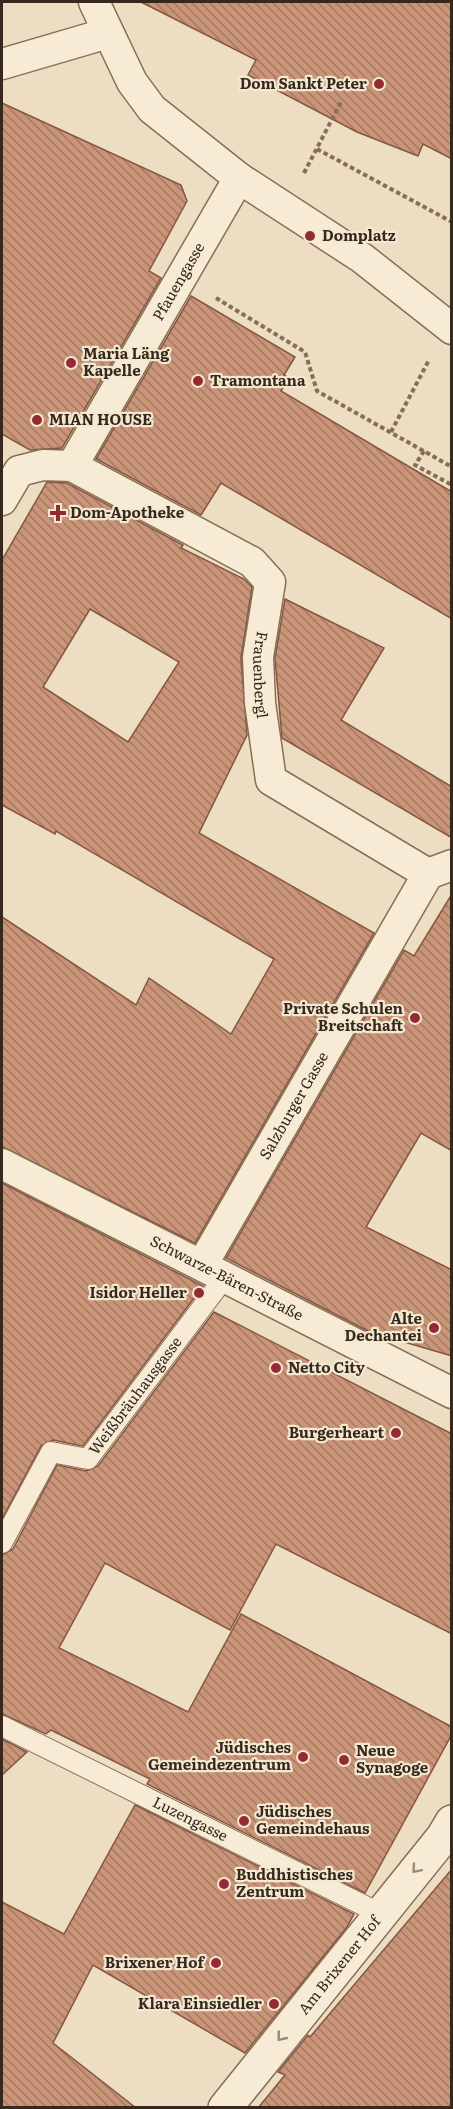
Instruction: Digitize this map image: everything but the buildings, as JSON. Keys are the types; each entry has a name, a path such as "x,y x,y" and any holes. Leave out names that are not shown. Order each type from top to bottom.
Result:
{"street":[{"path":"94,2 132,82 152,109 239,178 362,258 449,327"},
{"path":"2,64 108,33"},
{"name":"Pfauengasse","path":"72,466 239,178"},
{"path":"2,501 10,466 72,466"},
{"name":"Frauenbergl","path":"72,466 252,562 263,572 270,582 258,657 260,703 271,780 440,869"},
{"name":"Salzburger Gasse","path":"214,1271 440,869"},
{"name":"Schwarze-Bären-Straße","path":"2,1164 452,1393"},
{"name":"Am Brixener Hof","path":"225,2108 443,1837 452,1822"}],"lane":[{"name":"Weißbräuhausgasse","path":"2,1543 51,1452 88,1459 214,1271"},
{"name":"Luzengasse","path":"2,1726 380,1913"}],"path":[{"path":"286,208 340,102"},
{"path":"317,149 452,222"},
{"path":"182,278 305,352 317,391 452,467"},
{"path":"391,432 449,327"},
{"path":"424,451 416,465 426,474 452,485"}],"place":[{"name":"Dom Sankt Peter","path":"379,84"},
{"name":"Domplatz","path":"310,236"},
{"name":"Maria Läng Kapelle","path":"71,363"},
{"name":"Tramontana","path":"198,381"},
{"name":"MIAN HOUSE","path":"37,420"},
{"name":"Dom-Apotheke","path":"58,513"},
{"name":"Private Schulen Breitschaft","path":"415,1018"},
{"name":"Isidor Heller","path":"199,1293"},
{"name":"Alte Dechantei","path":"434,1328"},
{"name":"Netto City","path":"276,1368"},
{"name":"Burgerheart","path":"396,1433"},
{"name":"Jüdisches Gemeindezentrum","path":"303,1757"},
{"name":"Neue Synagoge","path":"344,1760"},
{"name":"Jüdisches Gemeindehaus","path":"244,1821"},
{"name":"Buddhistisches Zentrum","path":"224,1884"},
{"name":"Brixener Hof","path":"216,1963"},
{"name":"Klara Einsiedler","path":"274,2004"}]}
